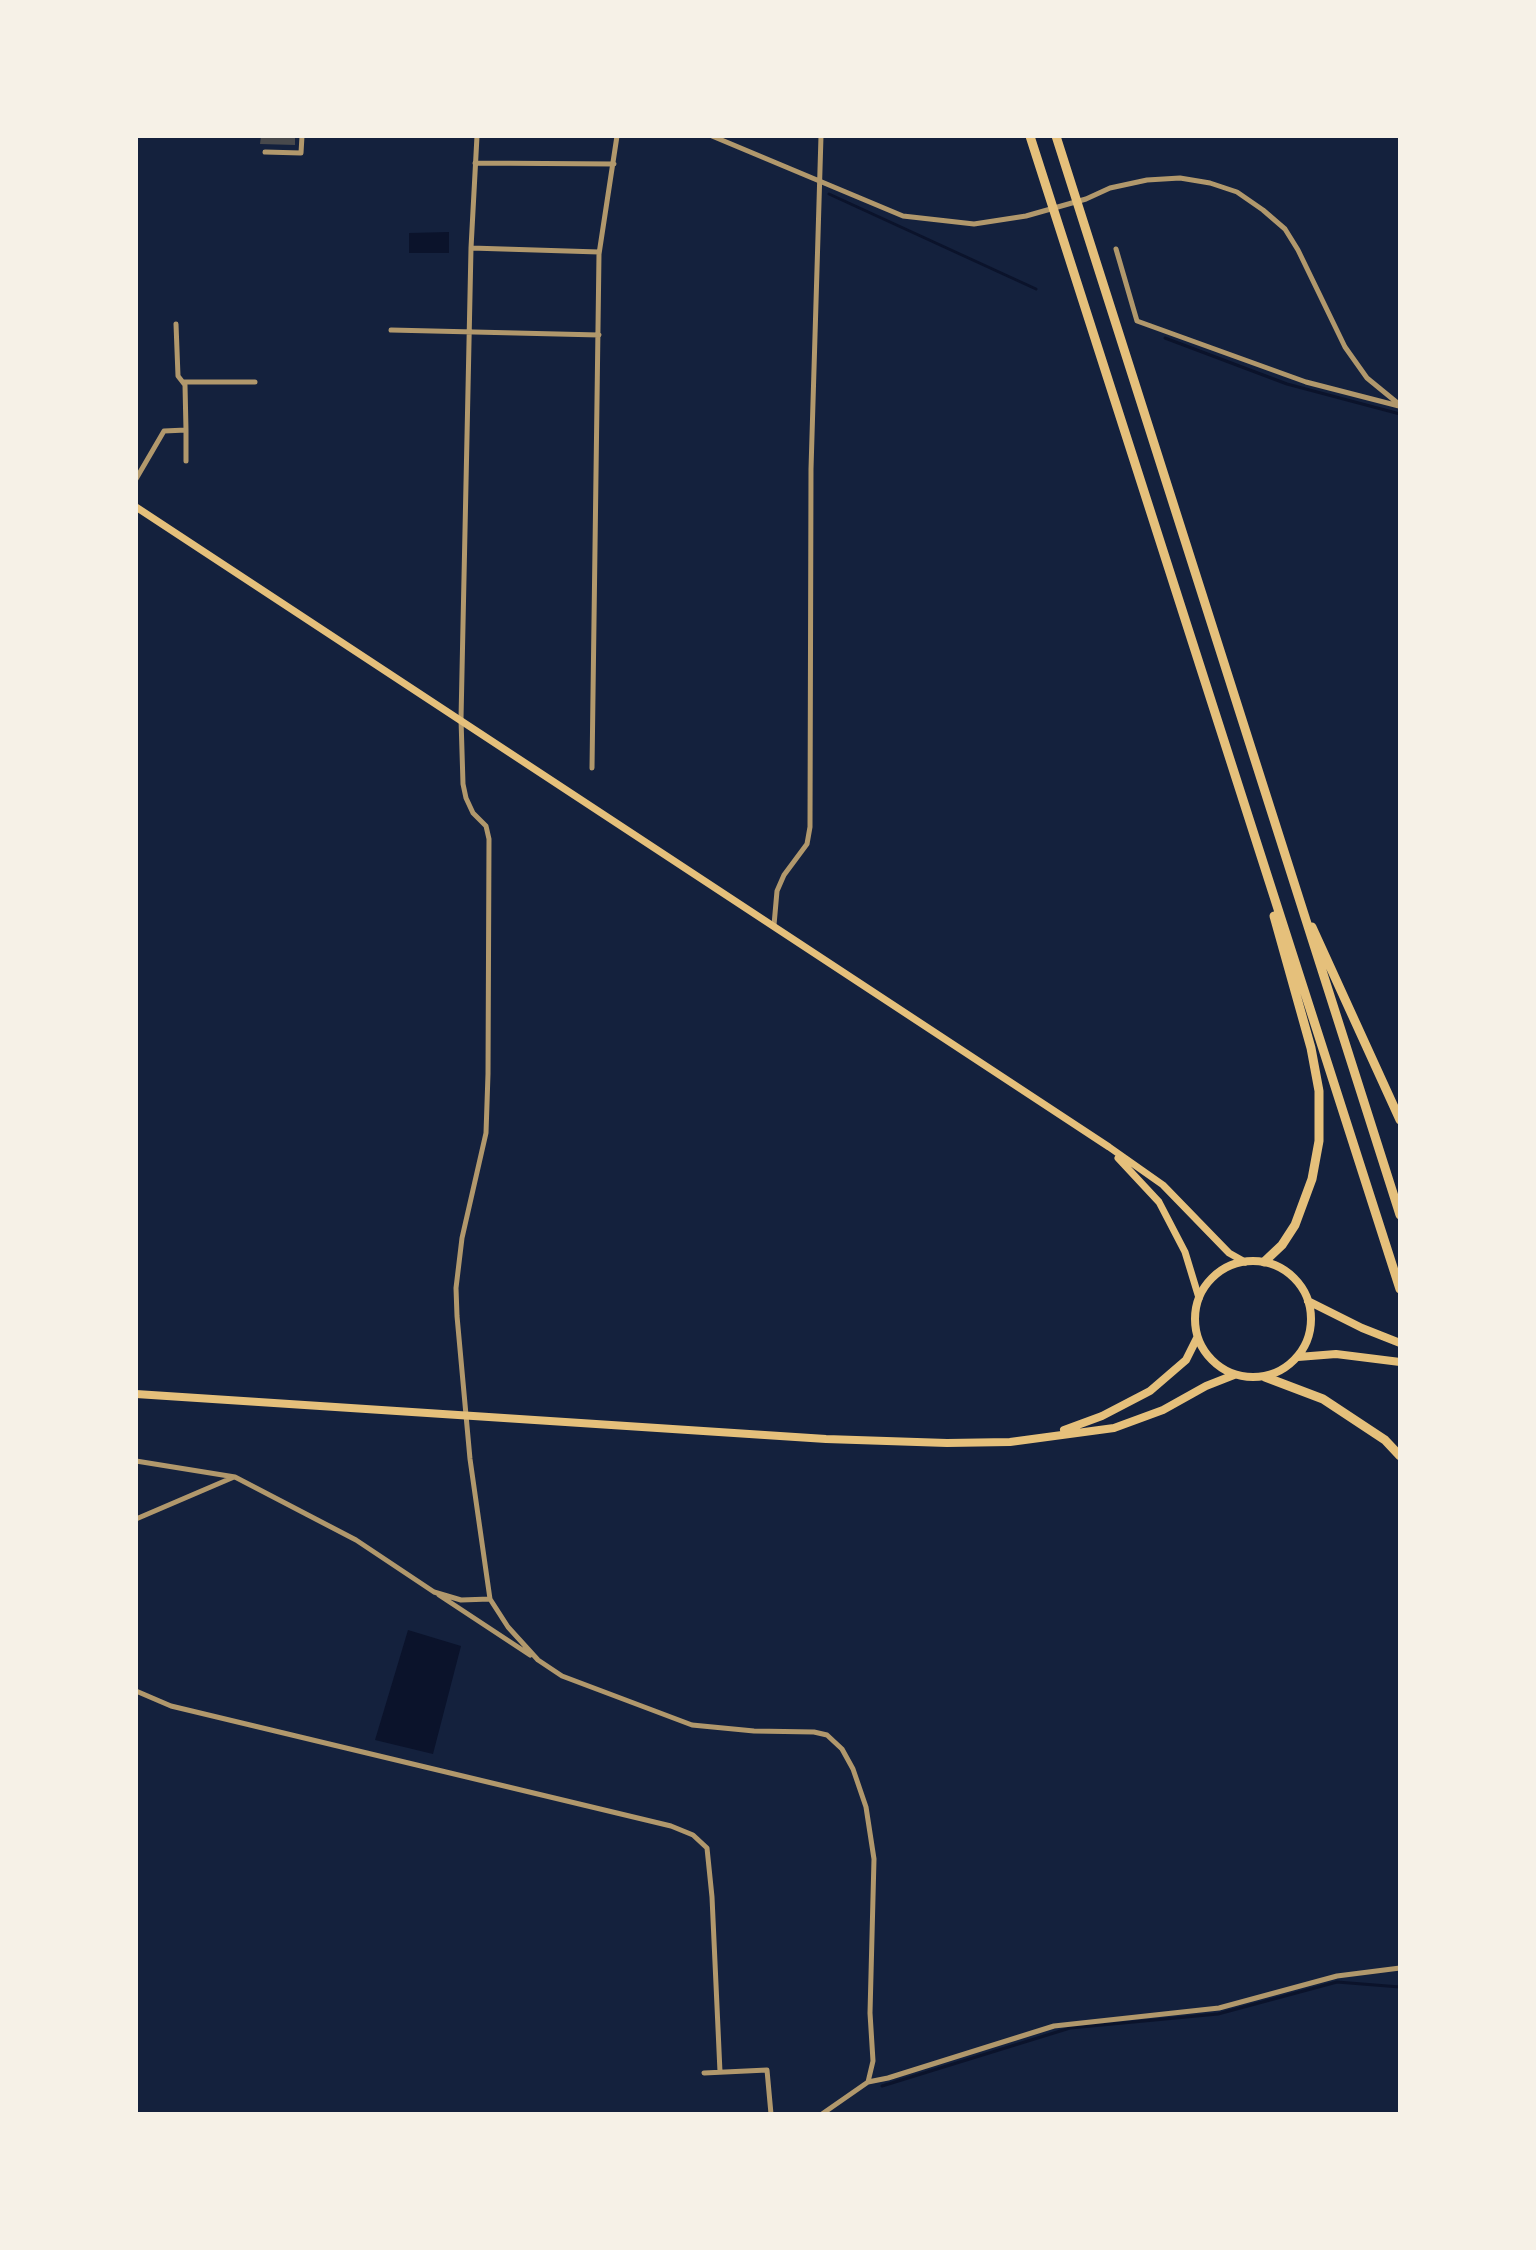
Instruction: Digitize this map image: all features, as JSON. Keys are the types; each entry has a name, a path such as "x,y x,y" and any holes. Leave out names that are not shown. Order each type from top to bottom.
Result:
{"highway":[{"path":"1030,136 1400,1289"},
{"path":"1056,136 1400,1215"},
{"path":"1256,839 1283,952 1311,1048 1319,1091 1319,1141 1312,1179 1295,1225 1282,1245 1264,1262"},
{"path":"1299,901 1332,966 1400,1120"},
{"path":"1265,1377 1323,1399 1385,1440 1400,1456"}],"main road":[{"path":"136,507 1109,1147 1163,1185 1229,1253 1245,1262"},
{"path":"1109,1147 1159,1202 1185,1252 1199,1298"},
{"path":"136,1394 826,1439 1010,1442 1114,1428 1163,1410 1206,1386 1234,1375 1265,1377 1283,1370 1298,1357 1308,1340 1312,1320 1308,1301 1298,1282 1284,1270 1264,1262 1245,1262 1225,1268 1210,1280 1199,1298 1194,1319 1197,1338 1211,1360 1234,1375"},
{"path":"1308,1301 1400,1343"},
{"path":"1010,1442 1067,1430 1127,1404 1170,1376 1186,1360 1197,1338"},
{"path":"1298,1357 1336,1354 1400,1362"}],"street":[{"path":"265,152 301,153 302,136"},
{"path":"477,136 471,248 461,719 466,798 473,813 486,826 489,839 486,1133 458,1262 457,1316 470,1459 490,1599 508,1627 538,1660"},
{"path":"592,768 599,252 617,136"},
{"path":"712,136 729,139 903,216 974,224 1026,216 1086,199 1110,188 1147,180 1180,178 1237,192 1285,229 1345,347 1367,378 1400,406"},
{"path":"774,925 777,891 784,875 807,844 810,827 811,469 821,136"},
{"path":"475,163 614,164"},
{"path":"471,248 599,252"},
{"path":"1116,249 1137,321 1306,382 1400,406"},
{"path":"176,324 178,376 185,385 186,461"},
{"path":"391,330 599,335"},
{"path":"182,382 255,382"},
{"path":"136,479 164,431 186,430"},
{"path":"136,1461 235,1477 356,1540 562,1676 692,1725 827,1735 842,1749 853,1769 866,1807 874,1859 870,2013 873,2061 868,2082"},
{"path":"136,1519 235,1477"},
{"path":"434,1592 461,1600 490,1599"},
{"path":"136,1691 171,1706 671,1826 693,1835 707,1848 720,2072"},
{"path":"822,2114 868,2082 1054,2026 1219,2008 1337,1976 1400,1968"},
{"path":"704,2073 767,2070 771,2114"}],"water":[{"path":"449,232 449,253 409,253 409,233"},
{"path":"408,1630 461,1646 433,1754 375,1740"}],"building":[{"path":"261,136 295,136 295,145 260,144"}],"waterway":[{"path":"829,194 1036,289"},
{"path":"1165,338 1287,384 1400,414"},
{"path":"882,2086 1070,2028 1218,2014 1337,1982 1400,1987"}]}
